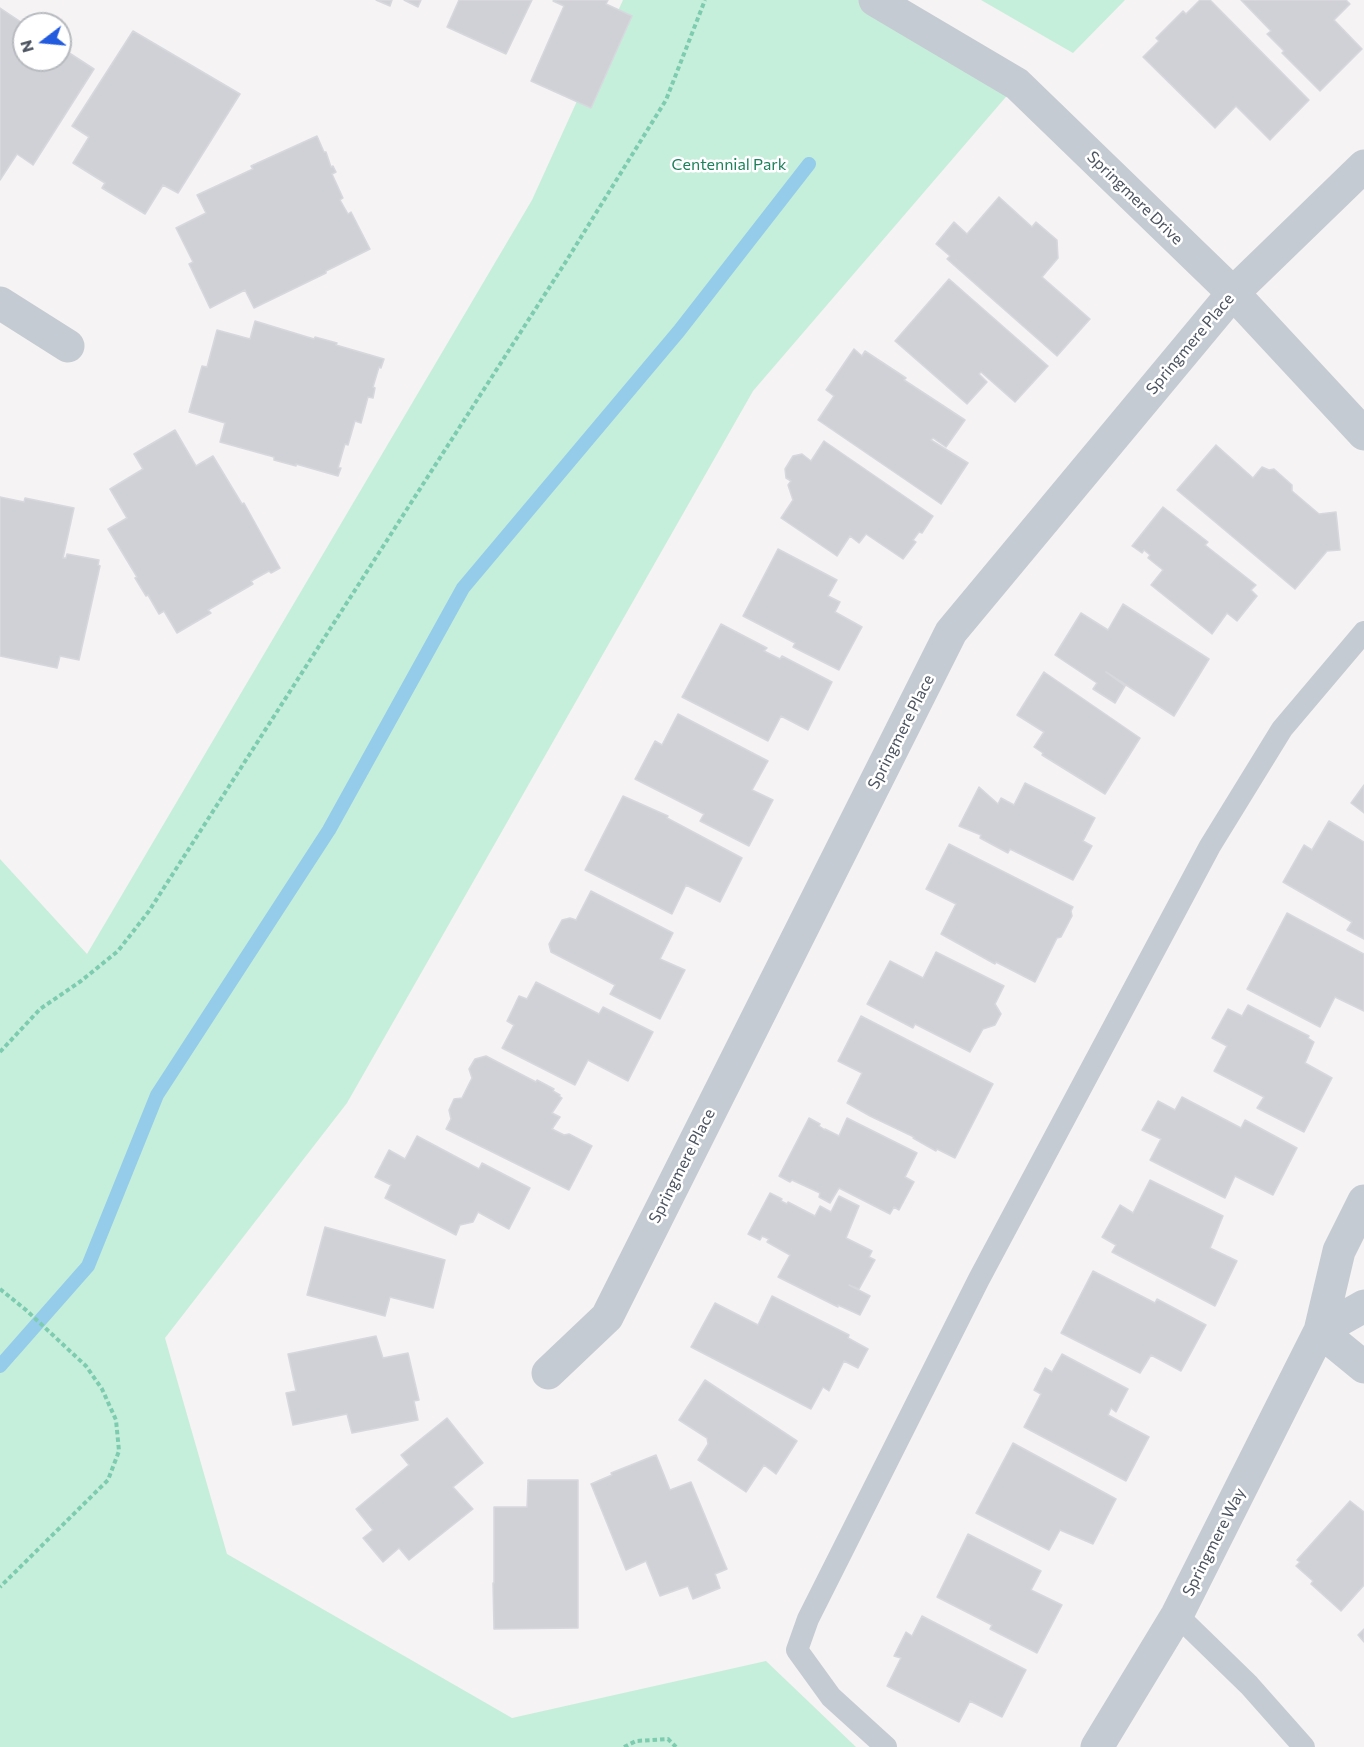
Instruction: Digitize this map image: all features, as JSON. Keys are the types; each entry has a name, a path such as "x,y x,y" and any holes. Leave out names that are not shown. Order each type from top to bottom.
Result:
{"street":[{"name":"Springmere Drive","path":"875,0 1017,84 1233,293 1364,434"},
{"name":"Springmere Place","path":"549,1373 607,1317 951,632 1233,293 1364,166"},
{"path":"0,303 68,346"},
{"name":"Springmere Way","path":"1097,1747 1177,1615 1320,1331 1339,1251 1364,1201"},
{"path":"1364,1306 1320,1331 1364,1367"}],"lane":[{"path":"886,1747 831,1697 797,1650 808,1619 979,1279 1210,846 1282,729 1364,632"},
{"path":"1177,1615 1250,1685 1304,1747"}],"path":[{"path":"0,1052 40,1009 81,981 118,951 150,911 666,100 705,0"},
{"path":"0,1289 86,1366 102,1389 116,1420 119,1451 108,1480 0,1587"},
{"path":"624,1747 636,1741 668,1739 676,1747"}],"green space":[{"name":"Centennial Park","path":"623,0 875,0 1017,84 753,391 347,1103 165,1338 227,1554 512,1718 766,1661 856,1747 0,1747 0,859 87,954 532,200"},
{"path":"981,0 1125,0 1073,53"}],"building":[{"path":"376,0 392,0 390,6"},
{"path":"404,0 421,0 418,7"},
{"path":"459,0 532,0 506,54 447,27"},
{"path":"554,0 608,0 606,4 632,16 591,108 531,81 564,6"},
{"path":"1200,0 1210,0 1309,100 1270,140 1236,106 1215,128 1143,57 1159,41 1156,38 1183,11 1186,14"},
{"path":"1241,0 1346,0 1350,4 1334,20 1362,49 1320,91 1282,53 1284,51 1267,34 1271,31"},
{"path":"0,8 12,16 12,72 72,72 72,55 94,69 33,165 17,154 0,180"},
{"path":"133,31 240,94 178,193 163,185 145,214 102,188 105,183 73,163 89,137 72,126"},
{"path":"317,136 331,167 333,166 336,172 332,174 343,198 340,200 348,214 351,212 370,249 254,308 245,290 210,308 189,264 193,262 176,228 206,213 197,195 253,169 251,166"},
{"path":"999,197 1032,227 1036,222 1057,240 1058,258 1042,277 1090,319 1057,356 947,259 950,256 936,244 954,222 967,234"},
{"path":"949,279 1048,366 1015,402 981,372 979,374 987,382 967,404 895,341"},
{"path":"255,321 314,339 315,337 337,343 336,345 384,359 373,387 375,388 373,398 368,397 361,423 355,421 348,445 345,444 338,476 274,460 274,457 220,442 225,423 189,412 202,366 207,367 217,330 250,339"},
{"path":"854,349 862,356 865,351 965,420 946,447 933,438 931,440 968,463 941,504 818,420 834,396 826,390"},
{"path":"175,430 196,466 213,456 242,504 244,503 280,568 251,581 253,584 208,610 211,613 177,633 164,611 159,614 148,595 146,596 108,529 127,518 110,489 143,469 134,454"},
{"path":"824,441 933,516 922,533 919,532 913,540 916,542 903,559 866,534 859,543 850,536 837,556 781,518 793,500 788,485 791,481 786,478 785,469 793,456 802,454 811,461"},
{"path":"1216,445 1253,478 1262,467 1269,470 1274,469 1292,485 1292,491 1319,514 1336,512 1340,550 1327,551 1295,589 1177,490"},
{"path":"0,497 24,502 25,498 74,508 63,558 66,558 67,554 99,560 98,565 100,566 79,660 60,656 57,668 0,656"},
{"path":"1163,507 1208,542 1205,545 1256,585 1251,590 1257,596 1237,621 1227,613 1212,634 1151,585 1163,570 1148,558 1150,555 1144,550 1142,553 1132,546"},
{"path":"778,549 837,580 828,596 840,602 835,612 862,627 839,670 793,647 795,643 743,616"},
{"path":"1123,604 1209,659 1174,716 1106,672 1125,686 1115,703 1093,689 1097,683 1055,655 1081,613 1108,630"},
{"path":"721,624 767,648 764,651 780,659 782,656 832,682 808,730 781,716 768,741 682,697"},
{"path":"1044,672 1140,738 1105,794 1042,755 1043,753 1034,747 1044,732 1017,715"},
{"path":"678,714 768,761 752,790 773,800 749,846 700,821 704,814 635,779 655,741 662,745"},
{"path":"1025,783 1095,818 1083,841 1092,846 1073,880 1010,849 1008,853 980,838 981,835 959,826 979,787 998,804 1001,798 1014,805"},
{"path":"1364,785 1364,813 1351,803"},
{"path":"623,796 668,816 667,818 742,858 720,902 686,885 672,914 585,870"},
{"path":"1329,821 1364,842 1364,939 1347,930 1352,922 1283,882 1304,845 1312,850"},
{"path":"949,844 1073,907 1072,916 1061,937 1057,938 1035,982 996,962 995,964 941,934 956,904 926,889"},
{"path":"591,891 673,933 660,959 685,970 660,1019 610,994 615,985 551,952 549,944 562,920 570,918 576,920"},
{"path":"1287,913 1364,954 1364,1011 1335,997 1320,1027 1247,989"},
{"path":"936,952 1004,986 995,1004 1001,1014 995,1025 983,1029 970,1052 915,1024 913,1028 867,1004 890,961 923,978"},
{"path":"536,982 599,1014 603,1007 653,1032 628,1081 588,1060 575,1085 502,1048 514,1025 507,1021 519,996 527,999"},
{"path":"1248,1005 1309,1036 1308,1038 1314,1042 1305,1063 1332,1078 1304,1132 1257,1108 1264,1097 1214,1071 1227,1046 1212,1038 1228,1009 1242,1016"},
{"path":"861,1016 993,1084 955,1158 937,1149 936,1151 914,1137 847,1103 862,1073 838,1061"},
{"path":"486,1056 554,1089 553,1091 562,1098 552,1113 560,1117 552,1129 564,1135 569,1134 592,1146 569,1190 446,1129 451,1119 449,1110 454,1099 462,1098 472,1078 469,1069 475,1059"},
{"path":"1182,1097 1241,1128 1245,1120 1297,1148 1273,1195 1235,1176 1225,1198 1150,1160 1161,1139 1142,1130 1158,1101 1175,1110"},
{"path":"809,1118 825,1130 839,1136 847,1118 917,1153 905,1177 914,1182 899,1210 894,1207 890,1214 839,1188 830,1203 819,1197 820,1193 779,1176"},
{"path":"417,1136 479,1169 482,1163 530,1188 509,1229 478,1212 473,1222 460,1225 456,1235 385,1198 391,1185 375,1177 389,1150 405,1159"},
{"path":"1150,1180 1223,1216 1210,1248 1237,1261 1215,1306 1112,1252 1116,1245 1102,1237 1120,1205 1133,1213"},
{"path":"770,1193 782,1199 781,1201 787,1204 788,1202 815,1216 820,1206 831,1212 839,1196 859,1206 846,1238 872,1251 869,1257 875,1260 859,1289 849,1285 870,1296 860,1315 838,1305 838,1307 778,1277 790,1255 767,1242 769,1239 762,1236 760,1240 748,1234"},
{"path":"325,1227 445,1260 433,1308 390,1297 385,1316 307,1295"},
{"path":"1093,1271 1155,1303 1157,1299 1206,1325 1181,1371 1151,1355 1140,1373 1061,1333"},
{"path":"772,1296 849,1335 848,1338 868,1349 858,1368 844,1361 829,1391 823,1387 811,1409 691,1347 715,1303 758,1325"},
{"path":"376,1336 383,1358 408,1353 419,1400 414,1401 418,1420 352,1433 347,1414 293,1425 286,1393 296,1391 288,1354"},
{"path":"1062,1354 1128,1389 1116,1412 1111,1408 1108,1415 1149,1437 1126,1481 1024,1427 1041,1394 1034,1390 1045,1368 1052,1372"},
{"path":"705,1380 797,1441 776,1474 764,1465 746,1492 698,1460 708,1444 707,1438 679,1420"},
{"path":"447,1418 483,1463 453,1487 473,1509 409,1560 399,1548 383,1562 363,1538 373,1530 356,1509 409,1465 401,1455"},
{"path":"1013,1443 1116,1499 1093,1544 1060,1530 1049,1550 976,1513"},
{"path":"656,1455 670,1490 691,1482 727,1569 715,1574 720,1588 693,1599 688,1586 660,1596 646,1561 626,1570 591,1484 612,1475 611,1473"},
{"path":"528,1480 578,1480 578,1628 494,1629 494,1507 527,1507"},
{"path":"1350,1501 1364,1512 1364,1585 1341,1611 1311,1584 1313,1581 1296,1566 1300,1562 1297,1560"},
{"path":"968,1534 1041,1571 1031,1590 1062,1605 1037,1653 990,1629 992,1625 937,1597"},
{"path":"922,1616 1026,1670 1002,1717 970,1701 959,1722 887,1686 901,1658 894,1656 906,1632 912,1636"},
{"path":"1364,1629 1364,1642 1358,1635"}],"waterway":[{"path":"0,1366 88,1266 157,1095 329,830 463,588 679,331 809,164"}]}
